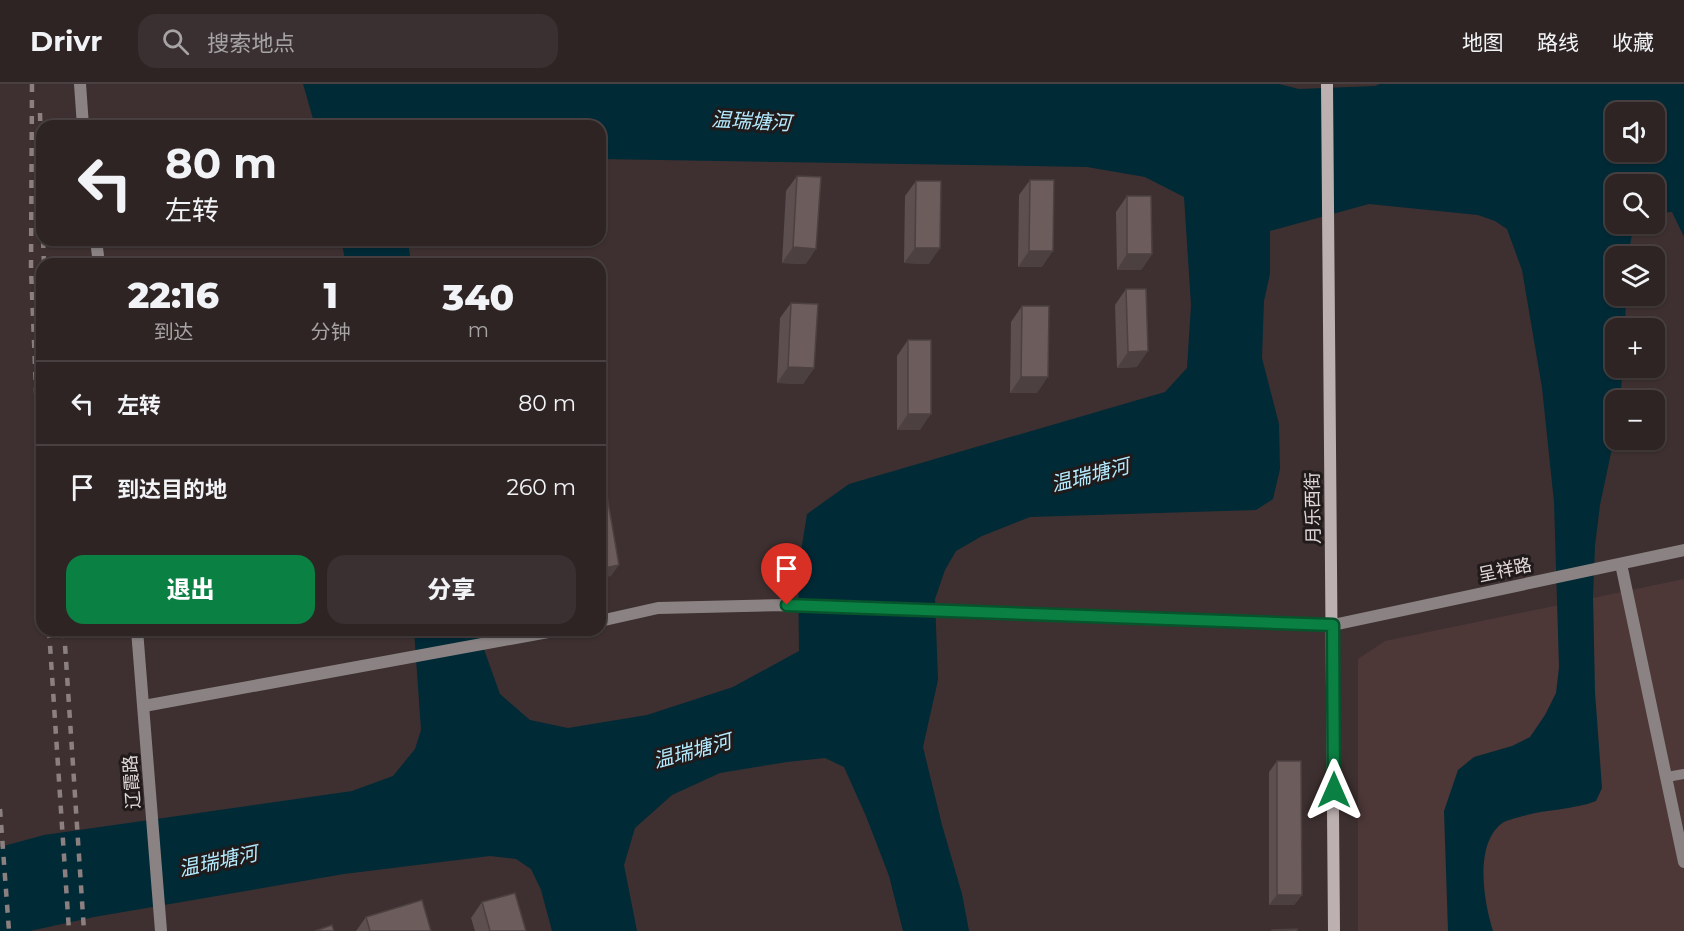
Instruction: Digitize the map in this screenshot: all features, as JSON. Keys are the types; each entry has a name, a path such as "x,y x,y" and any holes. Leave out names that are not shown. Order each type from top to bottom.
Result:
{"main road":[{"name":"月乐西街","path":"1327,84 1334,931"}],"street":[{"path":"80,84 83,120"},
{"name":"呈祥路","path":"606,620 658,608 787,605 1333,625 1684,549"},
{"path":"1621,564 1684,862"},
{"name":"辽霞路","path":"138,636 161,929"},
{"path":"144,706 526,636"},
{"path":"1667,777 1684,774"}],"shaded area":[{"path":"1684,579 1684,931 1358,931 1358,659 1385,641"}],"water":[{"name":"温瑞塘河","path":"303,84 1279,84 1299,89 1380,84 1684,84 1684,237 1672,212 1665,212 1665,174 1605,174 1605,234 1632,234 1630,246 1605,246 1605,306 1626,306 1625,318 1605,318 1605,378 1622,378 1621,390 1605,390 1605,450 1612,450 1600,505 1595,546 1593,596 1595,692 1602,788 1596,801 1509,820 1501,824 1493,834 1487,846 1483,875 1484,891 1493,931 1448,931 1444,811 1458,770 1474,757 1512,746 1530,737 1556,693 1559,667 1554,502 1542,388 1522,270 1507,229 1495,221 1478,215 1369,204 1270,231 1270,274 1264,301 1262,358 1279,424 1280,469 1273,499 1256,510 1030,517 982,536 956,551 945,570 935,599 938,680 923,747 962,894 969,931 903,931 889,876 844,767 825,758 720,773 672,795 635,828 624,865 637,931 552,931 541,890 531,869 516,859 490,856 344,874 94,917 30,931 0,931 0,847 44,835 352,791 393,776 415,749 421,730 414,636 479,636 500,694 530,720 568,728 647,715 733,687 799,651 798,570 807,514 849,484 1165,392 1187,368 1191,305 1184,197 1145,177 1087,167 606,159 606,120 313,120"},
{"path":"342,246 409,246 410,258 345,258"}],"building":[{"path":"797,176 821,177 816,249 793,247"},
{"path":"1030,180 1054,180 1053,251 1029,251"},
{"path":"916,181 941,181 940,248 915,248"},
{"path":"1127,196 1151,196 1152,254 1127,254"},
{"path":"1126,289 1146,289 1148,351 1128,352"},
{"path":"791,303 818,304 814,368 788,367"},
{"path":"1022,306 1049,306 1048,377 1021,377"},
{"path":"908,340 931,340 931,414 908,414"},
{"path":"606,490 619,565 606,568"},
{"path":"1277,761 1301,761 1302,895 1277,895"},
{"path":"515,893 526,931 490,931 482,902"},
{"path":"422,900 431,931 370,931 366,917"},
{"path":"332,925 334,931 315,931"},
{"path":"1297,929 1297,931 1272,931 1272,930"}],"railway":[{"path":"32,84 31,269 36,389"},
{"path":"40,113 40,120"},
{"path":"43,246 44,258"},
{"path":"49,636 69,931"},
{"path":"64,636 84,931"},
{"path":"0,809 9,931"}],"route":[{"path":"787,605 1333,625 1334,790"}]}
